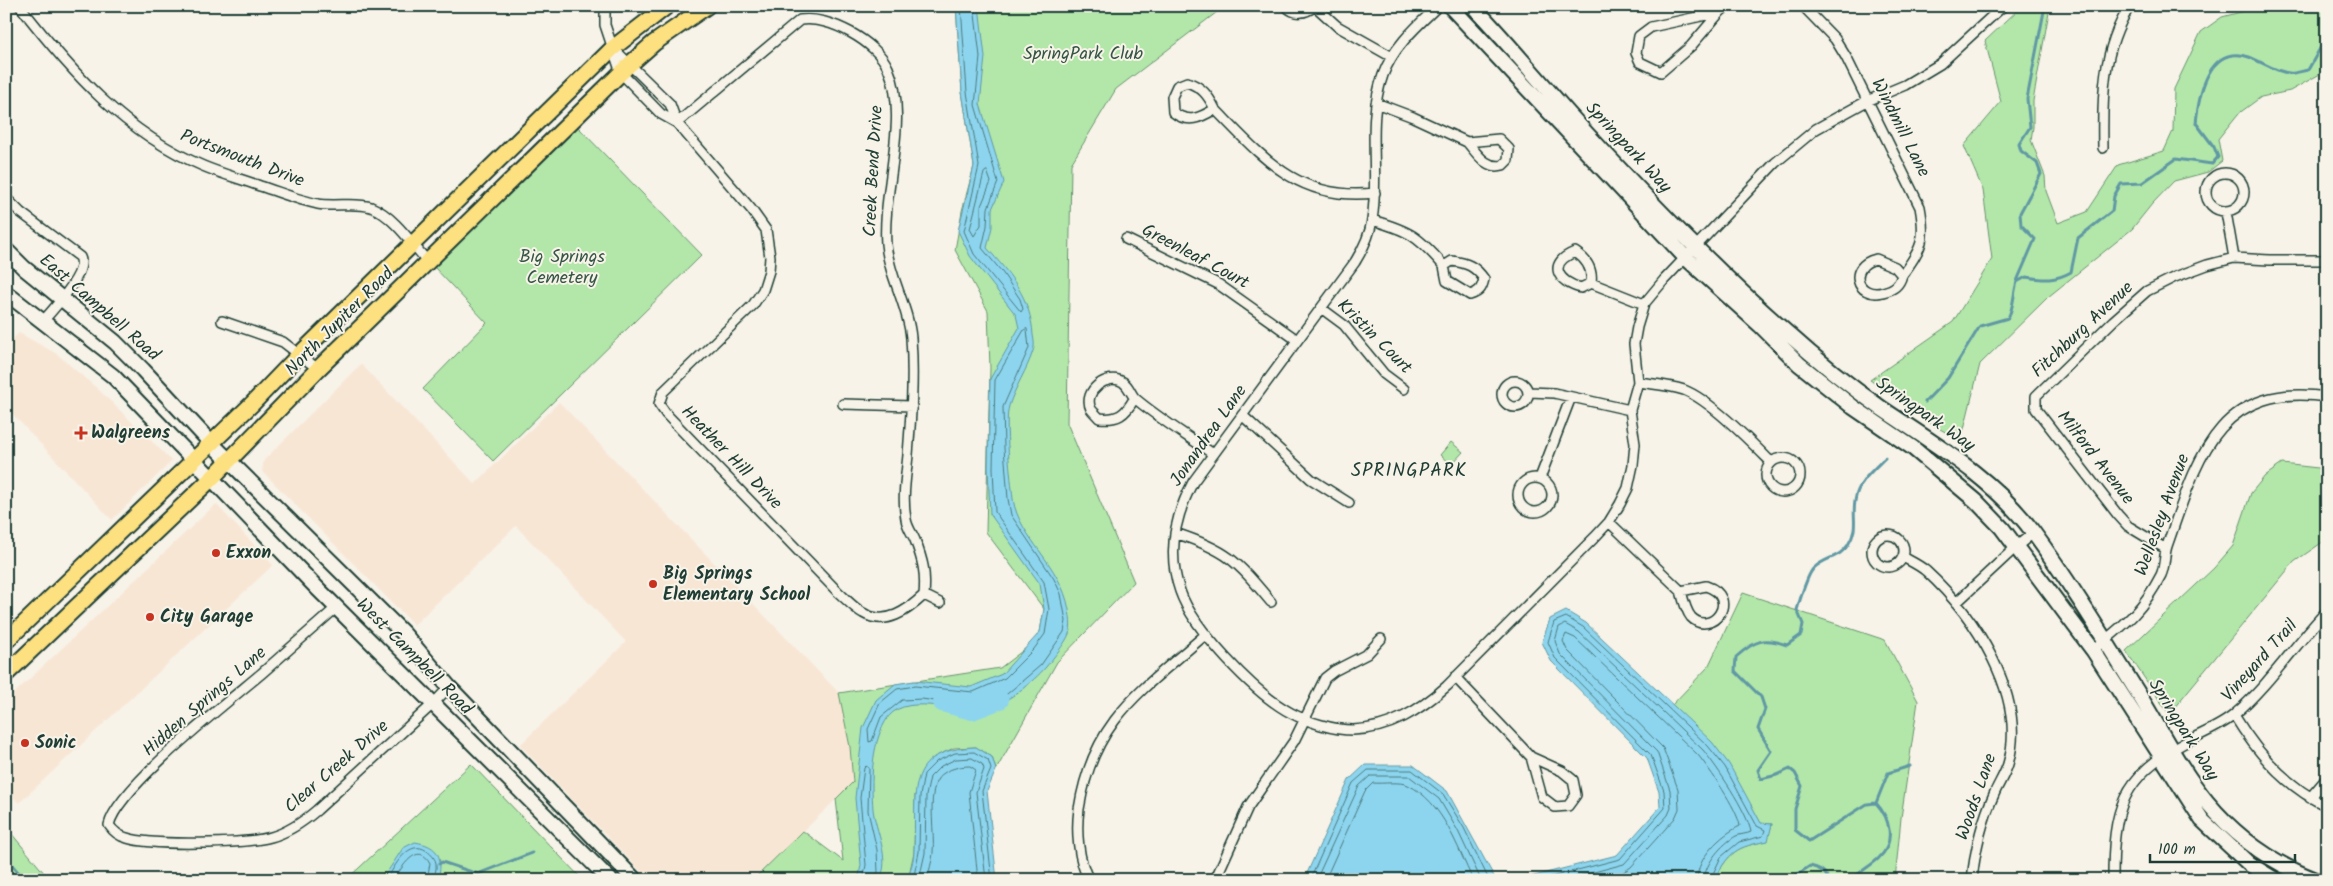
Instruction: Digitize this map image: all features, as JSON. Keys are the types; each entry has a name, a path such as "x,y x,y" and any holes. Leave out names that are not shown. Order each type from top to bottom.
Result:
{"main road":[{"name":"North Jupiter Road","path":"6,640 252,404 300,354 613,48 667,6"},
{"name":"North Jupiter Road","path":"6,674 212,479 318,369 625,68 654,43 707,6"}],"street":[{"name":"Portsmouth Drive","path":"20,6 50,45 117,115 142,134 203,166 309,202 334,206 370,207 383,215 428,262"},
{"path":"605,6 605,25 613,48"},
{"path":"1286,6 1298,13 1308,12 1315,6 1343,30 1392,57"},
{"name":"Jonandrea Lane","path":"1438,6 1408,36 1392,57 1383,74 1376,103 1374,129 1375,193 1372,220 1366,242 1356,262 1213,454 1185,497 1175,533 1174,557 1179,590 1194,620 1206,634 1262,692 1291,713 1330,727 1352,730 1383,726 1420,708 1455,677 1609,522 1628,488 1633,465 1635,444 1630,410 1638,382 1634,344 1644,304 1685,257 1775,163 1816,129 1867,101 1905,85 1940,64 2003,6"},
{"name":"Springpark Way","path":"1450,6 1685,257 1760,325 1799,364 1852,407 1945,472 1976,501 2016,547 2167,752 2206,801 2252,846 2281,865 2316,880"},
{"name":"Springpark Way","path":"1473,6 1588,135 1696,247 1783,330 1882,408 1947,451 1985,480 2018,514 2034,533 2105,640 2202,820 2249,864 2275,880"},
{"name":"Windmill Lane","path":"1803,6 1835,39 1846,57 1898,166 1912,187 1920,207 1924,227 1922,240 1918,254 1902,275 1900,282 1894,289 1876,294 1867,292 1860,285 1858,276 1860,268 1867,261 1876,259 1895,266 1902,275"},
{"path":"2103,148 2102,107 2105,70 2112,41 2130,6"},
{"path":"1723,9 1672,66 1661,72 1640,62 1636,53 1638,36 1651,27 1723,9"},
{"name":"Creek Bend Drive","path":"677,123 800,20 811,18 822,20 865,40 884,60 893,82 896,120 885,217 886,246 891,268 906,310 911,337 914,383 904,493 906,521 926,575 924,595"},
{"name":"Heather Hill Drive","path":"613,48 615,62 670,104 677,123 751,209 766,230 770,257 769,271 763,290 753,305 663,392 659,404 666,414 838,592 864,614 879,617 896,616 924,595"},
{"name":"Heather Hill Drive","path":"613,48 625,68 660,114 677,123"},
{"path":"1215,109 1199,118 1188,120 1173,112 1172,97 1177,86 1186,82 1196,86 1205,92 1215,109 1264,159 1281,172 1304,184 1322,190 1354,194 1375,193"},
{"path":"1376,103 1414,117 1467,142 1491,166 1503,165 1508,160 1509,148 1499,138 1467,142"},
{"path":"2224,173 2239,178 2245,192 2240,206 2226,212 2212,206 2206,193 2211,179 2224,173"},
{"path":"6,198 20,212 80,257 82,262 81,270 62,299 42,322"},
{"path":"2226,212 2234,258"},
{"path":"1372,220 1395,227 1422,241 1444,266 1448,281 1464,292 1470,295 1477,293 1482,288 1484,279 1478,270 1470,265 1452,261 1444,266"},
{"name":"Greenleaf Court","path":"1126,239 1218,284 1297,340"},
{"name":"East Campbell Road","path":"6,250 24,268 115,342 229,460"},
{"name":"Fitchburg Avenue","path":"2036,396 2113,321 2147,292 2175,277 2207,265 2234,258 2327,260"},
{"path":"1591,283 1644,304"},
{"path":"6,293 113,376 161,424 192,460"},
{"name":"Kristin Court","path":"1321,308 1344,325 1384,374 1404,389"},
{"path":"222,321 283,342 318,369"},
{"path":"1134,399 1128,410 1118,417 1109,419 1099,418 1091,409 1089,400 1099,383 1116,379 1124,383 1134,399 1213,454"},
{"path":"1638,382 1684,390 1697,397 1746,436 1771,462"},
{"path":"1529,392 1554,393 1630,410"},
{"name":"Wellesley Avenue","path":"2093,650 2127,624 2148,599 2162,573 2166,549 2201,457 2216,433 2232,416 2264,399 2303,394 2327,397"},
{"name":"Milford Avenue","path":"2036,396 2036,409 2118,515 2128,526 2166,549"},
{"path":"1540,478 1571,397"},
{"path":"843,404 912,406"},
{"path":"1242,415 1311,479 1349,503"},
{"name":"West Campbell Road","path":"192,460 610,880"},
{"name":"West Campbell Road","path":"229,460 404,634 449,687 635,880"},
{"path":"1609,522 1680,592 1690,616 1697,622 1706,623 1715,620 1721,613 1723,604 1721,596 1714,589 1706,586 1680,592"},
{"path":"1175,533 1212,546 1234,560 1271,602"},
{"path":"1956,603 2016,547 2034,533"},
{"name":"Woods Lane","path":"1903,557 1924,570 1956,603 1994,660 2007,691 2012,714 2012,742 2008,766 1994,793 1982,827 1974,856 1972,880"},
{"path":"924,595 940,603"},
{"name":"Hidden Springs Lane","path":"113,830 109,825 111,815 155,767 337,607"},
{"name":"Vineyard Trail","path":"2113,880 2117,823 2123,801 2136,779 2167,752 2234,715 2256,695 2327,611"},
{"path":"1089,880 1079,843 1078,817 1081,793 1100,740 1109,725 1131,700 1206,634"},
{"path":"1215,880 1248,807 1284,758 1325,678 1334,671 1352,664 1367,654 1381,639"},
{"path":"1455,677 1531,757 1562,771 1573,780 1576,795 1568,806 1555,807 1542,798 1531,757"},
{"name":"Clear Creek Drive","path":"113,830 126,838 157,841 255,840 284,833 302,823 317,810 449,687"},
{"path":"2234,715 2249,739 2266,760 2292,785 2310,798 2327,806"},
{"path":"2310,798 2327,778"},
{"path":"533,801 546,788"}],"shaded area":[{"path":"19,333 57,354 100,391 172,461 112,520 6,407 6,345"},
{"name":"Big Springs Elementary School","path":"361,364 475,484 559,402 839,693 850,747 853,783 753,880 649,880 520,745 626,642 516,526 414,625 262,471 264,460"},
{"path":"216,504 273,565 19,803 6,790 6,701"}],"green space":[{"name":"SpringPark Club","path":"956,6 1225,6 1116,89 1071,164 1067,423 1134,582 1057,662 996,770 992,757 976,747 954,748 934,757 915,795 914,852 908,880 753,880 803,831 843,861 836,799 853,782 850,747 839,693 1000,668 1030,645 1040,632 1044,609 986,532 990,368 988,311 955,250 962,211 974,166 962,92"},
{"path":"2022,6 2050,6 2033,101 2031,140 2045,176 2046,191 2058,223 2087,212 2118,165 2164,151 2173,131 2174,89 2201,32 2222,17 2263,6 2327,6 2327,70 2290,91 2261,97 2238,114 2218,139 2222,161 2208,172 2174,181 2132,229 2048,297 1980,364 1961,441 1933,425 1870,380 1953,322 1992,259 1983,190 1964,146 2001,102 1985,41"},
{"name":"Big Springs Cemetery","path":"578,127 702,255 493,461 423,389 487,323 434,267"},
{"path":"1451,442 1463,452 1451,465 1440,455"},
{"path":"2282,464 2327,469 2327,539 2294,562 2169,714 2126,651 2214,568 2233,546 2251,493 2265,476"},
{"path":"1743,593 1885,640 1918,701 1901,818 1895,880 1714,880 1730,856 1735,852 1741,848 1767,841 1772,824 1761,824 1751,805 1672,705 1708,667"},
{"path":"471,764 583,880 346,880"},
{"path":"6,827 50,880 6,880"}],"water":[{"path":"956,6 979,6 985,57 980,104 1004,182 992,209 992,227 987,248 1004,267 1024,298 1034,341 1034,349 1009,406 1007,425 1008,451 1013,499 1023,526 1058,579 1065,594 1069,610 1070,628 1065,642 1046,667 1027,686 994,706 974,709 917,705 904,707 893,712 880,732 872,776 873,809 882,845 883,872 879,880 858,880 861,865 855,798 863,728 876,700 895,684 914,681 971,687 1002,674 1040,632 1044,609 1040,584 990,514 988,468 990,379 1019,328 1016,315 970,256 958,231 974,166 962,92"},
{"path":"1566,611 1586,623 1712,742 1729,764 1761,823 1772,824 1768,841 1741,848 1735,852 1730,856 1714,880 1518,880 1617,855 1660,807 1659,792 1647,758 1551,661 1542,642 1550,619"},
{"path":"976,747 992,757 996,770 987,791 997,880 908,880 914,854 915,794 918,779 925,766 936,756 952,750"},
{"path":"1365,765 1413,765 1447,791 1496,880 1304,880 1349,780"},
{"path":"415,842 430,847 438,854 440,865 438,880 382,880 403,848"}],"waterway":[{"path":"2017,281 2035,239 2021,225 2020,213 2041,174 2037,163 2021,151 2019,144 2030,127 2027,99 2045,6"},
{"path":"1925,402 1948,378 1980,326 2008,318 2017,282 2026,277 2049,279 2071,272 2078,238 2112,211 2114,196 2121,184 2142,183 2176,159 2212,164 2218,157 2214,147 2196,123 2200,98 2215,64 2224,58 2235,55 2249,57 2284,72 2293,73 2308,70 2327,36"},
{"path":"1855,880 1858,874 1879,858 1888,845 1888,823 1881,809 1876,803 1867,804 1809,841 1795,830 1795,809 1802,786 1795,773 1790,769 1761,779 1758,770 1771,751 1758,729 1765,709 1761,697 1735,671 1736,657 1754,644 1772,641 1787,645 1801,635 1803,624 1797,610 1811,571 1818,564 1841,553 1848,545 1854,528 1856,494 1866,477 1885,458"},
{"path":"942,703 972,711 1000,700"},
{"path":"1876,803 1888,773 1910,766"},
{"path":"439,864 442,862 478,874 532,853"},
{"path":"6,858 25,880"},
{"path":"1789,880 1810,866 1824,872 1828,880"}],"place":[{"name":"Walgreens","path":"81,433"},
{"name":"Exxon","path":"216,553"},
{"name":"Big Springs Elementary School","path":"653,584"},
{"name":"City Garage","path":"150,617"},
{"name":"Sonic","path":"25,743"}],"district":[{"name":"SPRINGPARK","path":"1409,471"}]}
